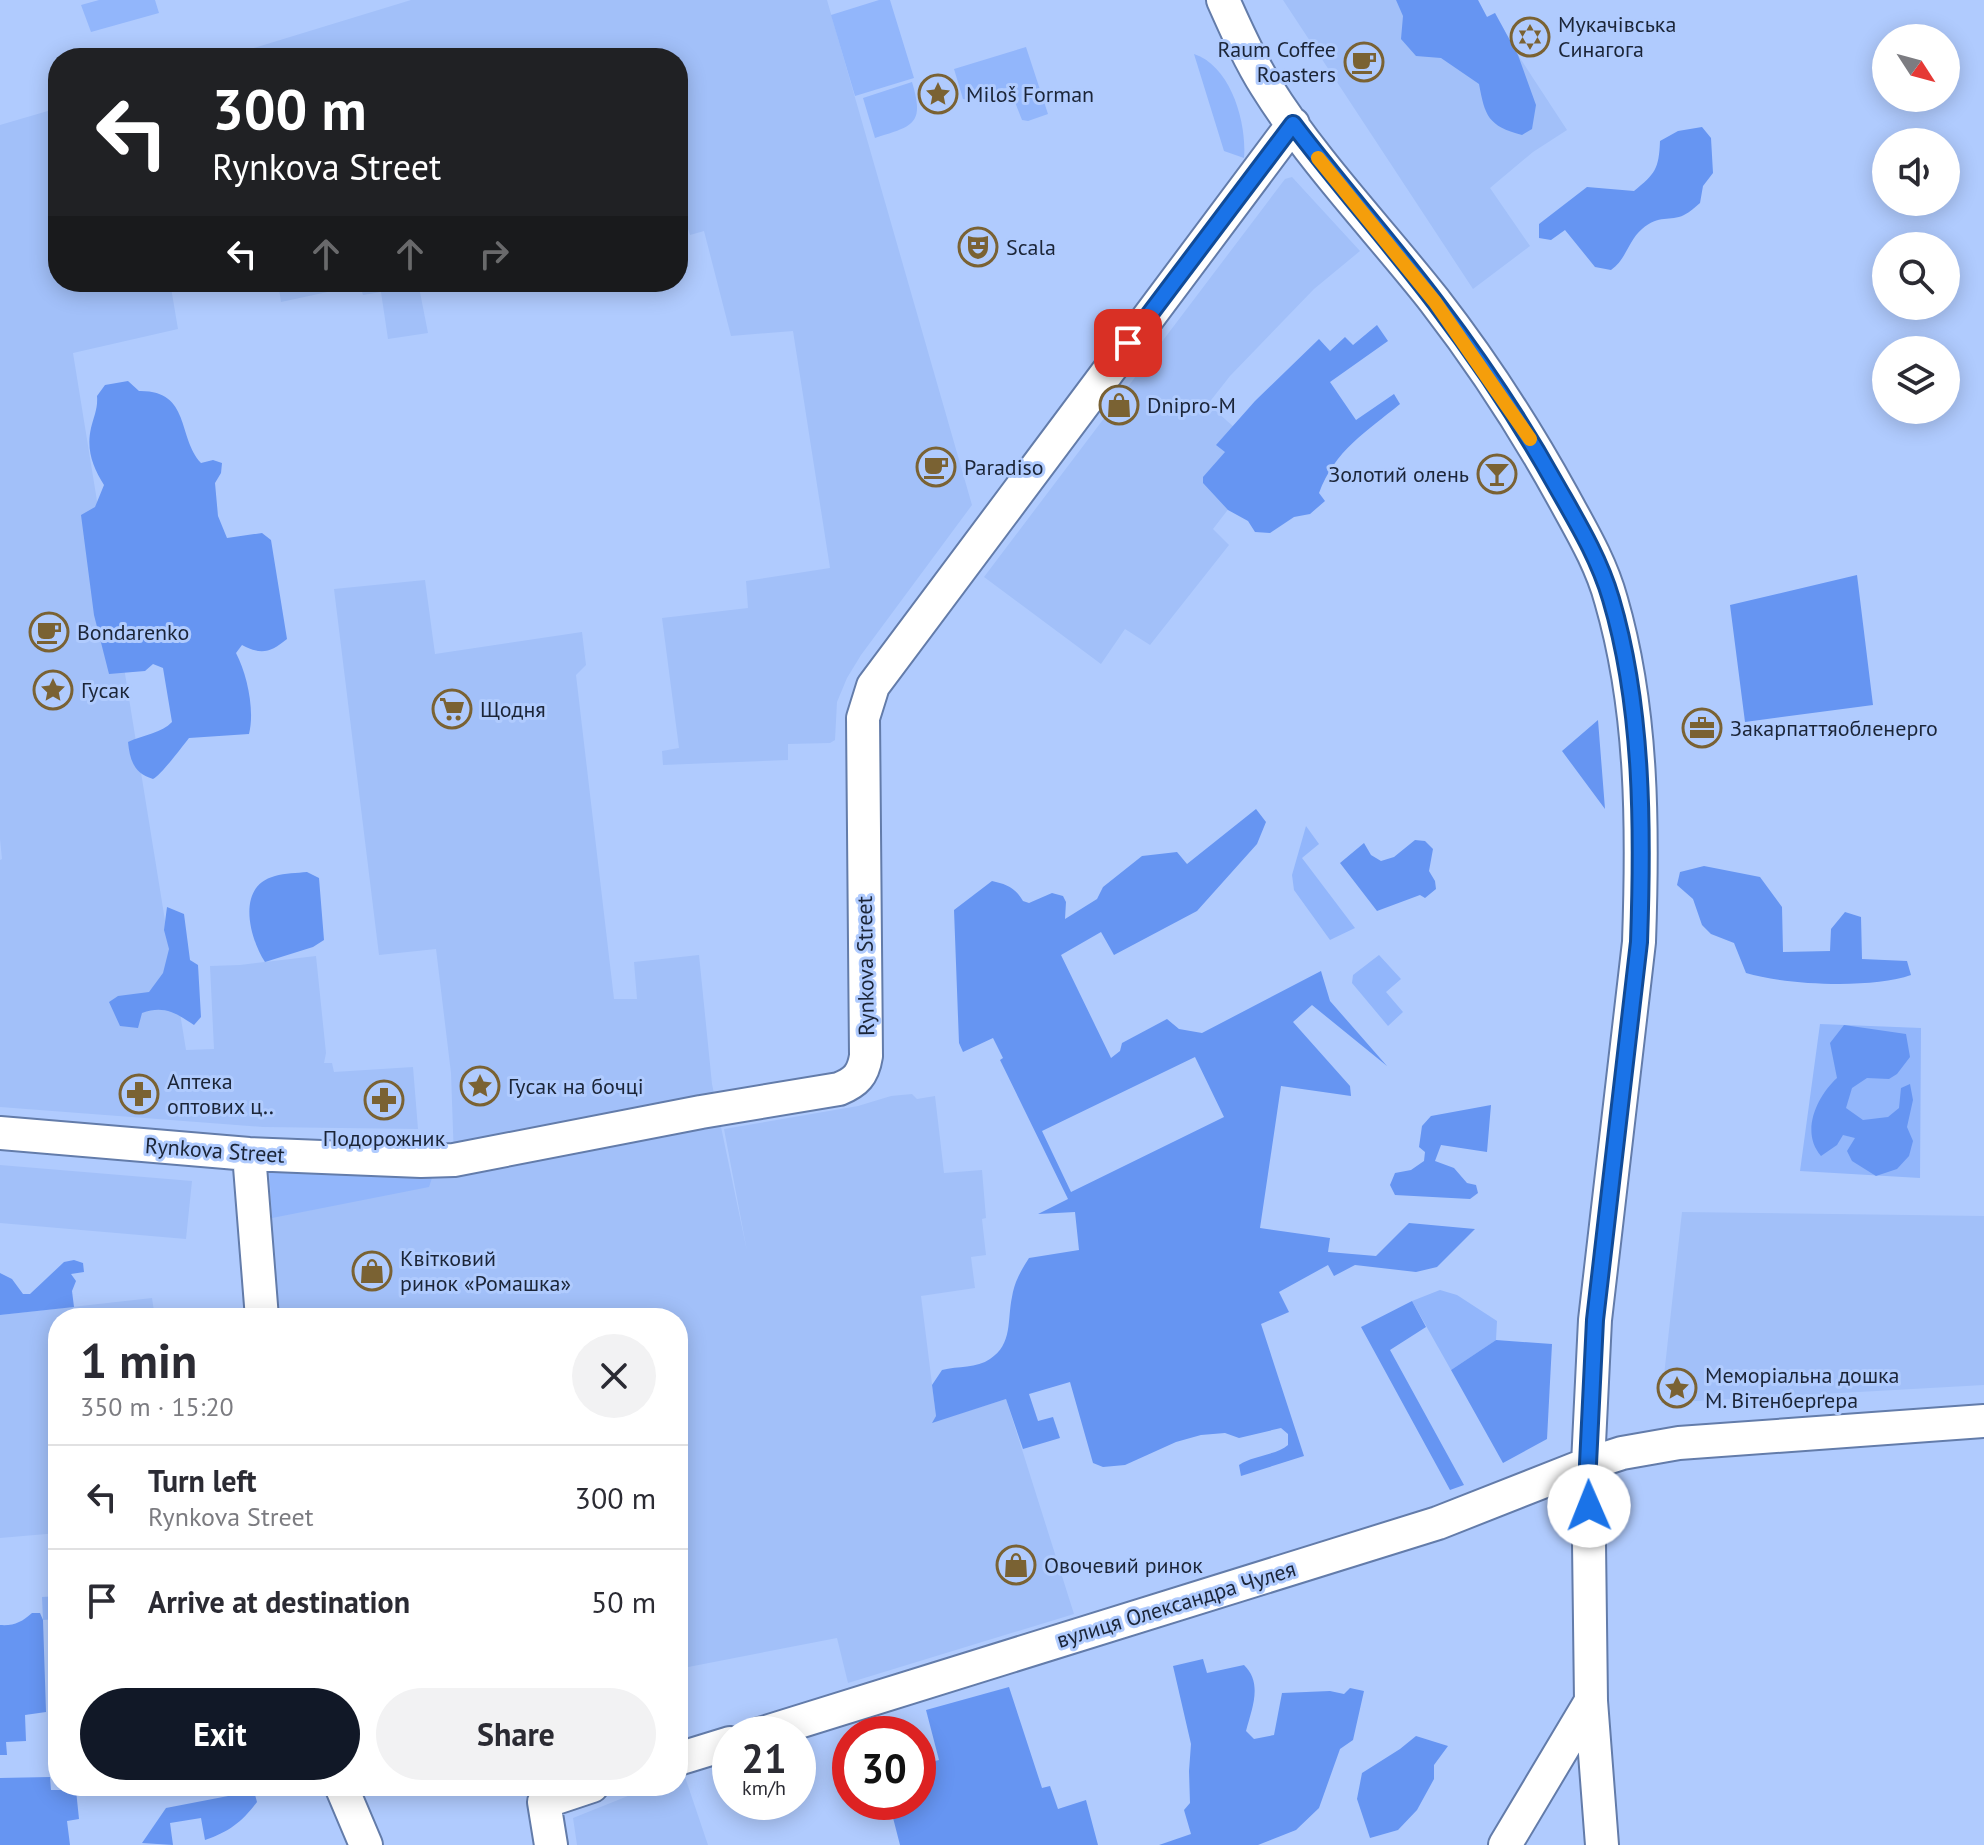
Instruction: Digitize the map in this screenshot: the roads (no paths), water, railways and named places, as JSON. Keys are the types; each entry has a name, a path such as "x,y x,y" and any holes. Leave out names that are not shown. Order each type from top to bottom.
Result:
{"street":[{"path":"1223,0 1266,86 1435,302 1540,455 1588,541 1611,597 1622,644 1641,800 1639,942 1595,1320 1588,1464 1591,1701 1602,1845"},
{"name":"Rynkova Street","path":"0,1133 249,1154 454,1160 701,1112 839,1089 854,1083 864,1070 866,1056 863,718 873,686 1293,124"},
{"path":"249,1154 261,1308"},
{"name":"вулиця Олександра Чулея","path":"816,1717 1438,1523 1622,1453 1679,1443 1984,1421"},
{"path":"1505,1845 1591,1701"},
{"path":"688,1756 712,1749"},
{"path":"345,1796 366,1845"},
{"path":"551,1845 544,1802 562,1796"}],"place":[{"name":"Мукачівська Синагога","path":"1530,37"},
{"name":"Raum Coffee Roasters","path":"1364,62"},
{"name":"Miloš Forman","path":"938,94"},
{"name":"Scala","path":"978,247"},
{"name":"Dnipro-M","path":"1119,405"},
{"name":"Paradiso","path":"936,467"},
{"name":"Золотий олень","path":"1497,474"},
{"name":"Bondarenko","path":"49,632"},
{"name":"Гусак","path":"53,690"},
{"name":"Щодня","path":"452,709"},
{"name":"Закарпаттяобленерго","path":"1702,728"},
{"name":"Гусак на бочці","path":"480,1086"},
{"name":"Аптека оптових ц‥","path":"139,1094"},
{"name":"Подорожник","path":"384,1100"},
{"name":"Квітковий ринок «Ромашка»","path":"372,1271"},
{"name":"Меморіальна дошка М. Вітенберґера","path":"1677,1388"},
{"name":"Овочевий ринок","path":"1016,1565"}]}
